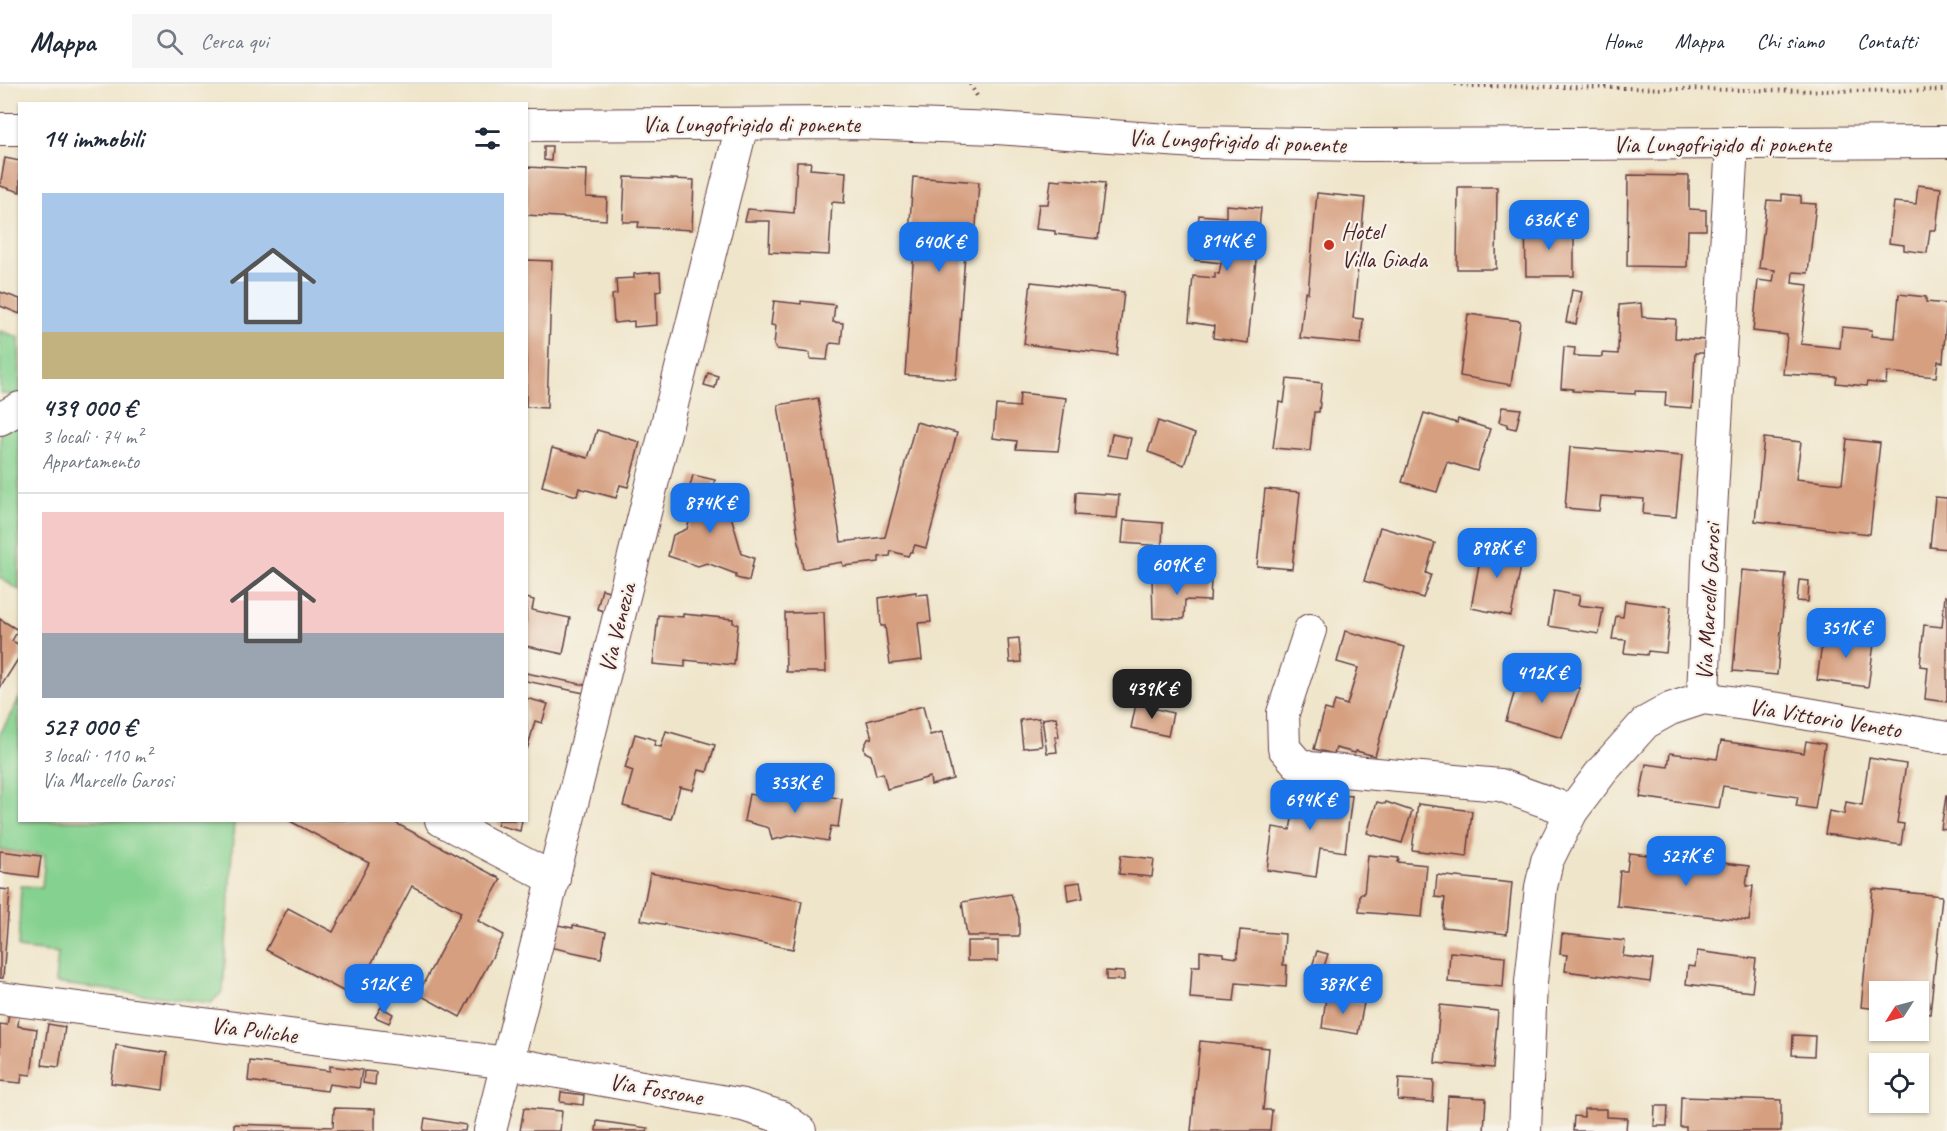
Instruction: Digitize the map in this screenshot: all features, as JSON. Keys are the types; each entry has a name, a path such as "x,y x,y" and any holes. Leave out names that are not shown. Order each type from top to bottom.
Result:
{"street":[{"name":"Via Lungofrigido di ponente","path":"528,125 857,123 996,128 1196,142 1364,145 1947,142"},
{"name":"Via Venezia","path":"490,1131 742,125"},
{"path":"0,129 18,129"},
{"name":"Via Marcello Garosi","path":"1525,1131 1531,982 1541,887 1547,861 1572,811 1602,770 1645,723 1670,709 1703,698 1708,563 1732,144"},
{"path":"0,419 18,409"},
{"path":"1310,630 1283,713 1284,748 1296,763 1309,768 1500,785 1572,811"},
{"name":"Via Vittorio Veneto","path":"1703,698 1947,738"},
{"path":"445,822 554,879"},
{"name":"Via Puliche","path":"0,998 508,1063"},
{"name":"Via Fossone","path":"508,1063 743,1105 781,1117 800,1131"}],"path":[{"path":"1455,84 1825,92 1947,90"}],"green space":[{"path":"0,331 18,337 18,395 17,397 0,393"},
{"path":"18,418 18,589 0,578 0,431"},
{"path":"18,701 18,822 234,822 223,991 211,1003 55,983 58,953 18,948 21,886 42,887 45,855 0,850 0,734"}],"building":[{"path":"544,146 552,146 551,161 544,160"},
{"path":"5,158 18,161 18,191 0,186"},
{"path":"797,162 811,162 810,169 846,172 844,203 832,202 829,255 769,252 770,221 745,221 748,209 794,213"},
{"path":"528,167 587,170 586,197 607,198 606,220 528,215"},
{"path":"1628,175 1689,176 1689,209 1706,210 1706,230 1688,230 1687,267 1627,266"},
{"path":"625,177 694,180 692,230 638,227 639,222 623,222"},
{"path":"913,177 979,182 975,241 966,240 956,379 905,375 915,236 909,236"},
{"path":"1061,179 1105,183 1098,239 1055,234 1055,231 1036,229 1039,204 1048,204 1051,180 1061,181"},
{"path":"1918,185 1941,188 1936,230 1930,230 1927,253 1904,250 1904,245 1889,243 1894,202 1916,204"},
{"path":"1458,187 1497,187 1496,269 1457,269"},
{"path":"1317,193 1365,198 1353,318 1363,319 1361,344 1300,338 1305,292 1308,293"},
{"path":"1782,194 1801,196 1801,203 1816,204 1808,273 1793,272 1792,283 1808,285 1801,344 1840,348 1842,327 1872,330 1871,336 1895,338 1899,294 1926,297 1926,302 1947,304 1943,362 1938,361 1936,377 1887,372 1886,384 1867,382 1866,386 1836,383 1837,377 1783,374 1787,335 1753,331 1758,280 1773,282 1775,270 1759,268 1767,200 1782,201"},
{"path":"1226,205 1261,208 1248,343 1213,338 1214,326 1189,322 1193,276 1215,278 1215,273 1219,274 1221,263 1195,260 1199,215 1226,217"},
{"path":"1525,221 1543,221 1543,232 1554,232 1554,229 1574,229 1574,276 1526,276"},
{"path":"528,260 552,261 547,408 528,407"},
{"path":"660,272 661,290 656,291 657,325 634,327 634,321 614,323 612,295 617,294 616,279 634,278 634,274"},
{"path":"1031,282 1124,292 1117,355 1024,344"},
{"path":"1572,290 1582,292 1576,324 1566,322"},
{"path":"0,292 18,298 18,313 0,306"},
{"path":"774,301 835,305 833,322 843,323 841,344 831,343 829,345 827,360 810,359 810,353 776,349 774,345 776,326 771,325"},
{"path":"1641,303 1642,317 1676,319 1675,338 1707,340 1706,353 1695,353 1692,408 1665,406 1666,392 1635,391 1635,394 1573,391 1573,389 1561,388 1564,347 1575,348 1574,356 1602,357 1602,353 1618,354 1619,305"},
{"path":"1468,314 1520,321 1511,385 1460,376"},
{"path":"708,373 718,376 715,388 704,385"},
{"path":"1287,379 1322,383 1319,412 1314,412 1310,451 1273,448 1279,402 1284,403"},
{"path":"1020,393 1066,398 1058,451 1016,449 1017,441 993,438 996,405 1019,407"},
{"path":"818,398 841,542 885,537 916,422 957,433 926,548 915,545 908,556 891,551 890,556 879,557 879,562 843,566 842,562 803,569 778,405"},
{"path":"1502,407 1521,409 1516,429 1499,422"},
{"path":"1424,413 1457,423 1458,419 1490,429 1477,471 1447,462 1437,492 1402,482"},
{"path":"1158,421 1195,434 1184,465 1148,452"},
{"path":"597,430 640,442 628,487 620,485 616,498 579,488 577,496 542,486 552,448 588,458"},
{"path":"1112,434 1131,438 1127,458 1108,455"},
{"path":"1764,438 1801,442 1796,479 1842,484 1847,439 1880,443 1870,534 1755,521"},
{"path":"1570,447 1682,456 1676,517 1643,514 1644,499 1601,496 1599,511 1565,508"},
{"path":"693,475 715,480 709,500 729,509 742,554 754,558 749,581 736,578 736,574 707,563 698,566 668,556 673,535 687,529 691,515 683,513"},
{"path":"1265,489 1300,492 1292,569 1257,566"},
{"path":"1076,492 1119,495 1117,518 1075,515"},
{"path":"1935,497 1947,498 1947,549 1930,547"},
{"path":"1124,520 1163,523 1162,546 1122,543"},
{"path":"1380,527 1435,543 1426,573 1431,575 1423,598 1364,581"},
{"path":"1483,543 1524,551 1511,616 1471,608"},
{"path":"1742,570 1786,574 1777,675 1733,671"},
{"path":"1152,578 1211,579 1210,601 1185,600 1184,619 1153,618"},
{"path":"1799,580 1809,581 1808,602 1797,601"},
{"path":"602,589 612,592 607,612 597,609"},
{"path":"1554,591 1580,596 1578,605 1603,608 1599,634 1548,626"},
{"path":"916,592 916,595 928,594 931,622 918,623 922,660 890,664 885,626 881,626 879,598"},
{"path":"1945,596 1947,597 1947,702 1925,699 1928,667 1920,666 1924,625 1942,627"},
{"path":"528,598 534,600 532,610 570,618 563,654 528,646"},
{"path":"1625,601 1671,607 1666,653 1648,651 1647,655 1624,653 1626,640 1612,639 1616,616 1623,617"},
{"path":"824,612 826,672 786,672 785,613"},
{"path":"683,614 733,619 733,623 738,624 734,665 685,660 685,667 653,664 658,615 683,617"},
{"path":"0,619 18,630 12,641 18,644 18,659 0,688"},
{"path":"1824,630 1875,637 1868,687 1817,680"},
{"path":"1345,631 1405,647 1375,756 1336,748 1334,754 1314,749 1325,709 1332,711 1335,701 1347,705 1358,668 1337,662"},
{"path":"1019,638 1021,662 1010,663 1008,639"},
{"path":"1521,670 1580,688 1562,738 1506,721"},
{"path":"528,673 596,687 594,695 528,681"},
{"path":"528,699 548,704 542,723 535,721 528,746"},
{"path":"1136,704 1173,713 1168,736 1131,728"},
{"path":"923,706 930,735 942,732 953,779 931,785 930,777 887,789 883,773 876,775 871,755 865,752 864,747 868,739 872,738 867,721"},
{"path":"1056,717 1059,737 1055,737 1057,752 1047,753 1042,719"},
{"path":"1039,718 1042,746 1023,748 1020,720"},
{"path":"666,731 715,745 707,772 699,770 693,790 680,787 671,819 623,806 633,771 625,768 635,734 656,740 654,745 661,747"},
{"path":"1721,741 1804,753 1806,741 1825,744 1815,809 1796,806 1798,797 1723,786 1719,808 1640,797 1646,764 1668,767 1670,753 1717,759"},
{"path":"1869,758 1906,764 1897,823 1904,824 1901,845 1825,834 1829,811 1844,814 1846,802 1862,805"},
{"path":"792,788 842,799 838,827 831,826 828,841 794,835 772,840 769,828 744,821 749,794 784,800 784,792"},
{"path":"1289,788 1352,796 1345,852 1320,848 1316,877 1267,870 1273,827 1290,830 1292,819 1285,818"},
{"path":"1947,796 1947,830 1941,829"},
{"path":"1377,802 1385,804 1386,802 1412,811 1402,843 1367,833"},
{"path":"1418,804 1472,811 1467,857 1412,850"},
{"path":"292,822 394,822 501,879 478,921 504,935 460,1017 418,994 461,912 412,886 354,997 266,950 288,908 333,932 369,863"},
{"path":"498,822 522,822 520,831 497,825"},
{"path":"0,851 41,856 38,877 0,872"},
{"path":"1629,853 1749,866 1746,886 1753,886 1749,921 1617,906 1620,871 1627,871"},
{"path":"1121,855 1154,859 1152,877 1119,874"},
{"path":"1368,855 1399,858 1398,862 1427,865 1422,917 1359,912 1360,894 1364,894"},
{"path":"650,873 802,901 793,949 641,920"},
{"path":"1437,875 1512,883 1507,934 1442,927 1445,898 1435,897"},
{"path":"1080,882 1083,898 1068,901 1066,884"},
{"path":"0,889 10,890 3,978 0,978"},
{"path":"1873,889 1942,896 1930,1014 1929,981 1869,981 1869,1008 1861,1007"},
{"path":"1011,894 1019,917 1019,936 967,936 962,902"},
{"path":"553,924 573,928 573,925 606,932 601,958 549,947"},
{"path":"1240,930 1285,934 1283,965 1287,965 1286,987 1236,983 1234,1001 1190,998 1192,966 1200,966 1200,951 1223,953 1223,956 1237,958"},
{"path":"1562,934 1625,941 1623,956 1653,960 1650,982 1565,971 1567,955 1560,954"},
{"path":"967,941 998,941 998,961 967,961"},
{"path":"1317,951 1328,954 1320,979 1309,976"},
{"path":"1697,951 1756,959 1752,992 1686,984 1688,966 1695,967"},
{"path":"1450,952 1505,957 1503,987 1448,982"},
{"path":"1106,971 1124,972 1124,980 1106,980"},
{"path":"1326,997 1364,1003 1358,1034 1322,1028"},
{"path":"1440,1005 1498,1011 1493,1068 1435,1063"},
{"path":"381,1007 393,1014 389,1023 375,1017"},
{"path":"9,1014 19,1015 18,1026 37,1029 31,1075 22,1074 21,1083 0,1081 0,1024 7,1025"},
{"path":"48,1024 65,1027 59,1067 42,1065"},
{"path":"1793,1035 1815,1036 1814,1056 1792,1055"},
{"path":"1200,1041 1269,1048 1263,1110 1272,1110 1270,1131 1191,1131"},
{"path":"116,1045 167,1053 163,1090 111,1083"},
{"path":"250,1061 330,1071 330,1066 362,1070 359,1088 329,1084 327,1091 248,1081"},
{"path":"364,1071 376,1072 375,1085 363,1083"},
{"path":"1399,1078 1434,1080 1433,1102 1398,1100"},
{"path":"561,1092 584,1095 583,1105 560,1102"},
{"path":"1448,1096 1486,1098 1484,1131 1446,1131"},
{"path":"1681,1097 1781,1100 1781,1131 1686,1131 1686,1127 1680,1127"},
{"path":"1655,1106 1668,1106 1667,1126 1654,1126"},
{"path":"334,1108 375,1109 375,1131 234,1131 234,1124 333,1127"},
{"path":"524,1108 562,1111 560,1131 520,1131"},
{"path":"1584,1109 1606,1109 1606,1117 1627,1118 1626,1131 1573,1131 1574,1116 1584,1117"},
{"path":"425,1118 466,1125 465,1131 423,1131"},
{"path":"597,1121 648,1128 647,1131 596,1131"}],"place":[{"name":"Hotel Villa Giada","path":"1329,245"}]}
